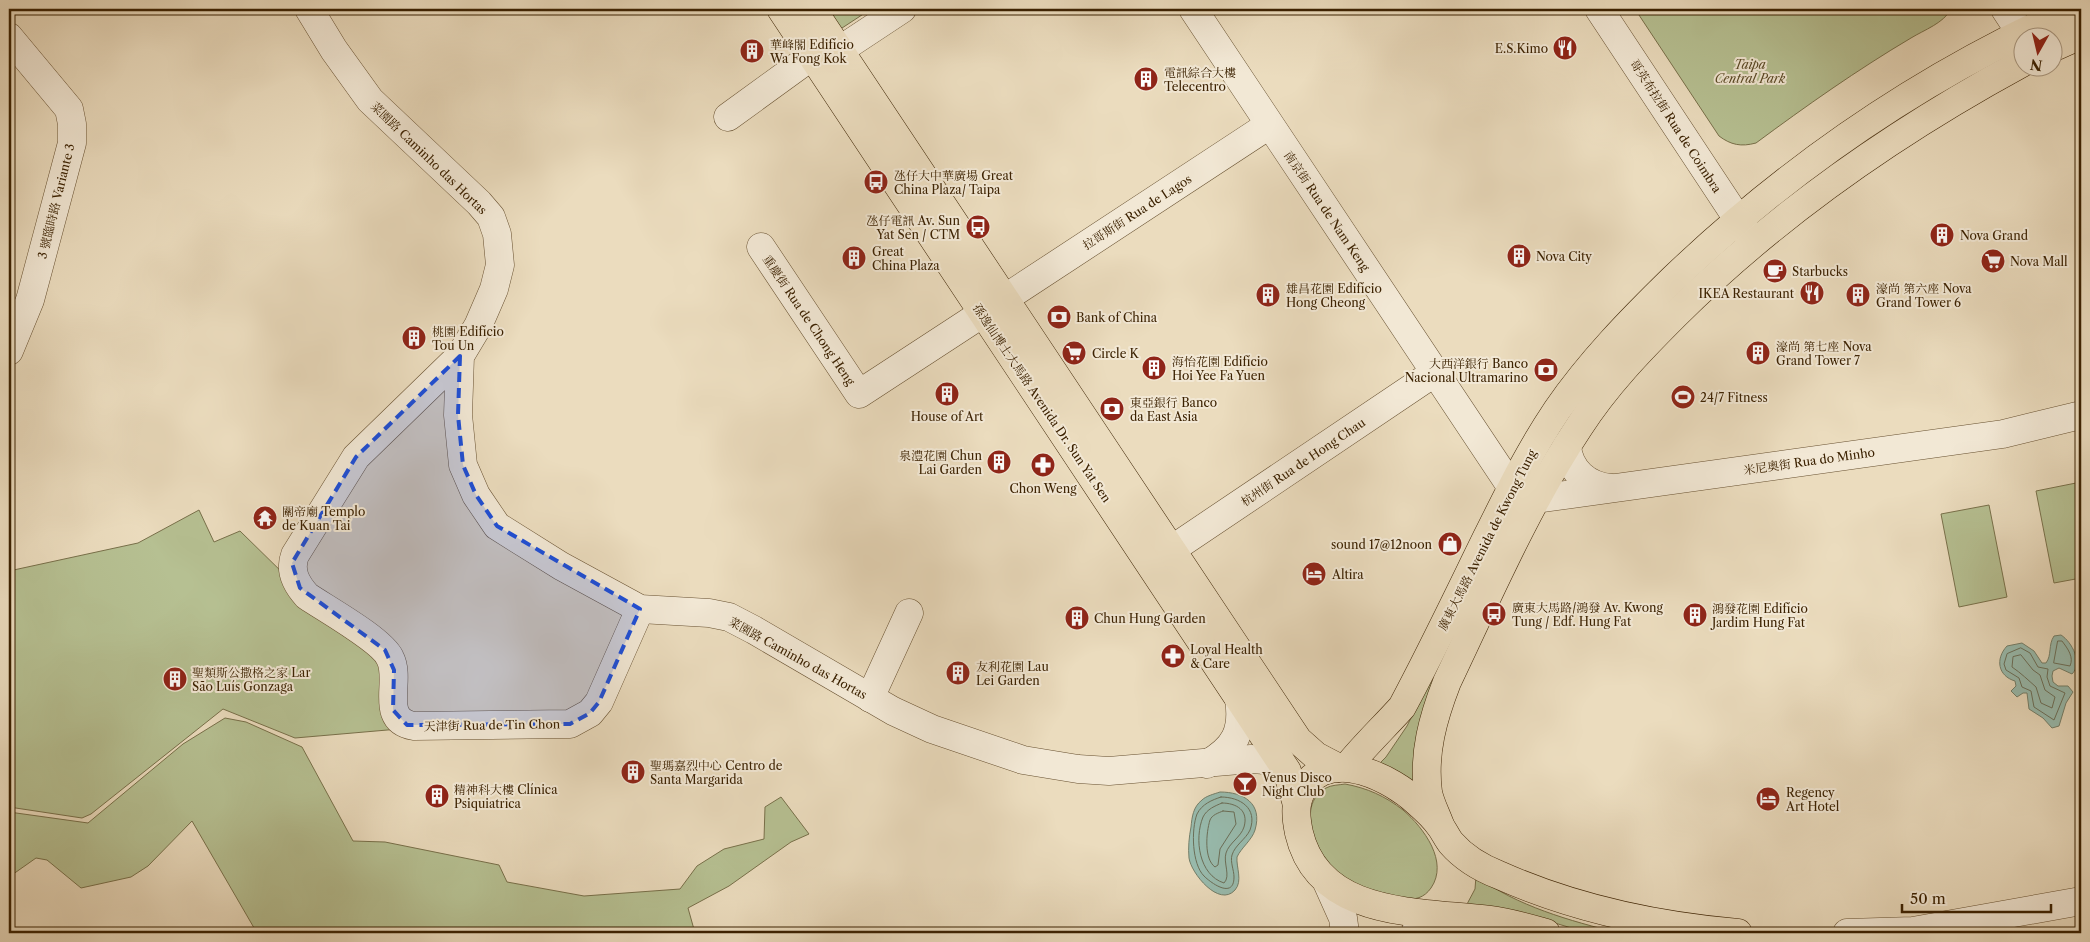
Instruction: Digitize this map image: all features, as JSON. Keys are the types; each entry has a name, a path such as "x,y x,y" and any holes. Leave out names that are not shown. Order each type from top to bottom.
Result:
{"main road":[{"name":"孫逸仙博士大馬路 Avenida Dr. Sun Yat Sen","path":"781,9 812,56 1171,550 1298,740 1316,756 1343,768 1366,772 1390,783 1416,801 1440,825"},
{"name":"孫逸仙博士大馬路 Avenida Dr. Sun Yat Sen","path":"812,9 840,50 994,306 1239,699 1280,761 1293,785 1302,842 1311,863 1326,880 1350,896 1377,907 1408,913 1492,920 1546,933"},
{"name":"廣東大馬路 Avenida de Kwong Tung","path":"2036,28 2073,9"},
{"path":"2062,44 2081,35"},
{"name":"廣東大馬路 Avenida de Kwong Tung","path":"1343,768 1384,728 1402,707 1510,489 1558,409 1605,347 1738,220 1835,144 1898,102 2012,40"},
{"name":"廣東大馬路 Avenida de Kwong Tung","path":"1440,825 1428,793 1427,766 1428,739 1436,711 1447,682 1536,499 1579,426 1625,366 1718,274 1789,213 1859,161 1912,126 2012,69"},
{"path":"1296,801 1307,782 1314,776 1343,768"},
{"path":"1440,825 1451,843 1474,863 1544,893 1600,909 1692,929 1738,933"}],"street":[{"name":"菜園路 Caminho das Hortas","path":"309,9 334,50 370,100 490,217 500,246 500,265 494,289 478,326 460,356 458,415 463,465 476,495 497,526 561,566 640,609 708,613 729,617 870,698 932,729 1023,760 1039,764 1109,771 1251,759 1280,761"},
{"path":"840,50 902,9"},
{"name":"南京街 Rua de Nam Keng","path":"1193,9 1510,489"},
{"name":"哥英布拉街 Rua de Coimbra","path":"1599,9 1753,243"},
{"path":"2005,9 2017,28"},
{"name":"3 號臨時路 Variante 3","path":"9,37 69,109 72,124 72,143 30,300 9,351"},
{"path":"728,117 812,56"},
{"name":"拉哥斯街 Rua de Lagos","path":"994,306 1270,125"},
{"name":"重慶街 Rua de Chong Heng","path":"761,247 859,394 994,306"},
{"name":"天津街 Rua de Tin Chon","path":"460,356 356,457 302,543 292,563 292,571 300,588 307,596 385,650 394,670 393,710 400,722 414,726 570,724 590,713 599,702 640,609"},
{"name":"杭州街 Rua de Hong Chau","path":"1171,550 1434,373"},
{"name":"米尼奧街 Rua do Minho","path":"1536,499 2003,434 2081,415"},
{"path":"1474,434 1488,446 1504,452 1526,449 1538,441"},
{"path":"1567,446 1570,460 1582,477 1594,484 1615,488"},
{"path":"1510,489 1523,499 1536,499"},
{"path":"870,698 909,612"},
{"path":"1207,764 1222,755 1236,736 1240,723 1239,699"},
{"path":"1326,880 1343,918 1345,933"},
{"path":"1847,933 1913,931 2081,901"},
{"path":"1415,933 1441,916"}],"highlighted area":[{"path":"460,356 458,415 463,465 476,495 497,526 640,609 599,702 590,713 570,724 407,725 393,710 394,670 385,650 300,588 292,563 356,457"}],"green space":[{"path":"825,9 871,9 839,30"},
{"name":"Taipa Central Park","path":"1635,9 1951,9 1939,22 1851,76 1756,143 1741,145 1732,143 1719,136"},
{"path":"2081,482 2081,578 2054,583 2036,491"},
{"path":"1989,505 2007,597 1959,607 1941,514"},
{"path":"1516,506 1420,785 1396,772 1376,767 1386,757 1407,726"},
{"path":"199,510 214,542 240,531 289,579 378,648 399,729 295,738 223,709 91,814 82,818 9,807 9,571 138,543"},
{"path":"225,718 246,722 302,747 353,841 385,842 499,865 507,882 584,896 680,889 697,866 724,849 764,839 765,807 781,797 809,834 791,842 729,886 688,908 695,933 257,933 192,821 148,866 131,877 81,888 47,860 36,858 9,877 9,812 88,823 183,744"},
{"path":"1345,784 1368,790 1383,797 1403,810 1419,826 1432,846 1437,867 1436,878 1431,888 1425,894 1416,899 1408,899 1388,897 1371,892 1341,876 1325,858 1313,833 1310,820 1311,807 1316,796 1326,788"},
{"path":"1476,876 1492,887 1526,904 1563,918 1619,933 1588,933 1535,917 1466,906 1475,889"}],"water":[{"path":"2061,635 2069,642 2075,653 2076,664 2072,674 2059,668 2053,671 2053,682 2058,686 2068,686 2073,692 2066,703 2059,726 2052,728 2043,718 2029,709 2027,693 2017,697 2011,691 2016,686 2015,681 2009,679 2002,671 2000,661 2003,651 2007,646 2022,643 2034,651 2042,663 2046,663 2054,636"},
{"path":"1220,792 1236,794 1249,801 1254,806 1257,821 1254,834 1237,857 1239,882 1235,890 1229,894 1221,895 1214,892 1200,879 1189,858 1189,839 1195,809 1204,799"}],"place":[{"name":"E.S.Kimo","path":"1565,48"},
{"name":"華峰閣 Edifício Wa Fong Kok","path":"752,51"},
{"name":"電訊綜合大樓 Telecentro","path":"1146,79"},
{"name":"氹仔大中華廣場 Great China Plaza/ Taipa","path":"876,182"},
{"name":"氹仔電訊 Av. Sun Yat Sen / CTM","path":"978,227"},
{"name":"Nova Grand","path":"1942,235"},
{"name":"Nova City","path":"1519,256"},
{"name":"Great China Plaza","path":"854,258"},
{"name":"Nova Mall","path":"1993,261"},
{"name":"Starbucks","path":"1775,271"},
{"name":"IKEA Restaurant","path":"1812,293"},
{"name":"雄昌花園 Edifício Hong Cheong","path":"1268,295"},
{"name":"濠尚 第六座 Nova Grand Tower 6","path":"1858,295"},
{"name":"Bank of China","path":"1059,317"},
{"name":"桃園 Edifício Tou Un","path":"414,338"},
{"name":"Circle K","path":"1074,353"},
{"name":"濠尚 第七座 Nova Grand Tower 7","path":"1758,353"},
{"name":"海怡花園 Edifício Hoi Yee Fa Yuen","path":"1154,368"},
{"name":"大西洋銀行 Banco Nacional Ultramarino","path":"1546,370"},
{"name":"House of Art","path":"947,394"},
{"name":"24/7 Fitness","path":"1683,397"},
{"name":"東亞銀行 Banco da East Asia","path":"1112,409"},
{"name":"泉澧花園 Chun Lai Garden","path":"999,462"},
{"name":"Chon Weng","path":"1043,465"},
{"name":"關帝廟 Templo de Kuan Tai","path":"265,518"},
{"name":"sound 17@12noon","path":"1450,544"},
{"name":"Altira","path":"1314,574"},
{"name":"廣東大馬路/鴻發 Av. Kwong Tung / Edf. Hung Fat","path":"1494,614"},
{"name":"鴻發花園 Edifício Jardim Hung Fat","path":"1695,615"},
{"name":"Chun Hung Garden","path":"1077,618"},
{"name":"Loyal Health & Care","path":"1173,656"},
{"name":"友利花園 Lau Lei Garden","path":"958,673"},
{"name":"聖類斯公撒格之家 Lar São Luís Gonzaga","path":"175,679"},
{"name":"聖瑪嘉烈中心 Centro de Santa Margarida","path":"633,772"},
{"name":"Venus Disco Night Club","path":"1245,784"},
{"name":"精神科大樓 Clínica Psiquiatrica","path":"437,796"},
{"name":"Regency Art Hotel","path":"1768,799"}]}
